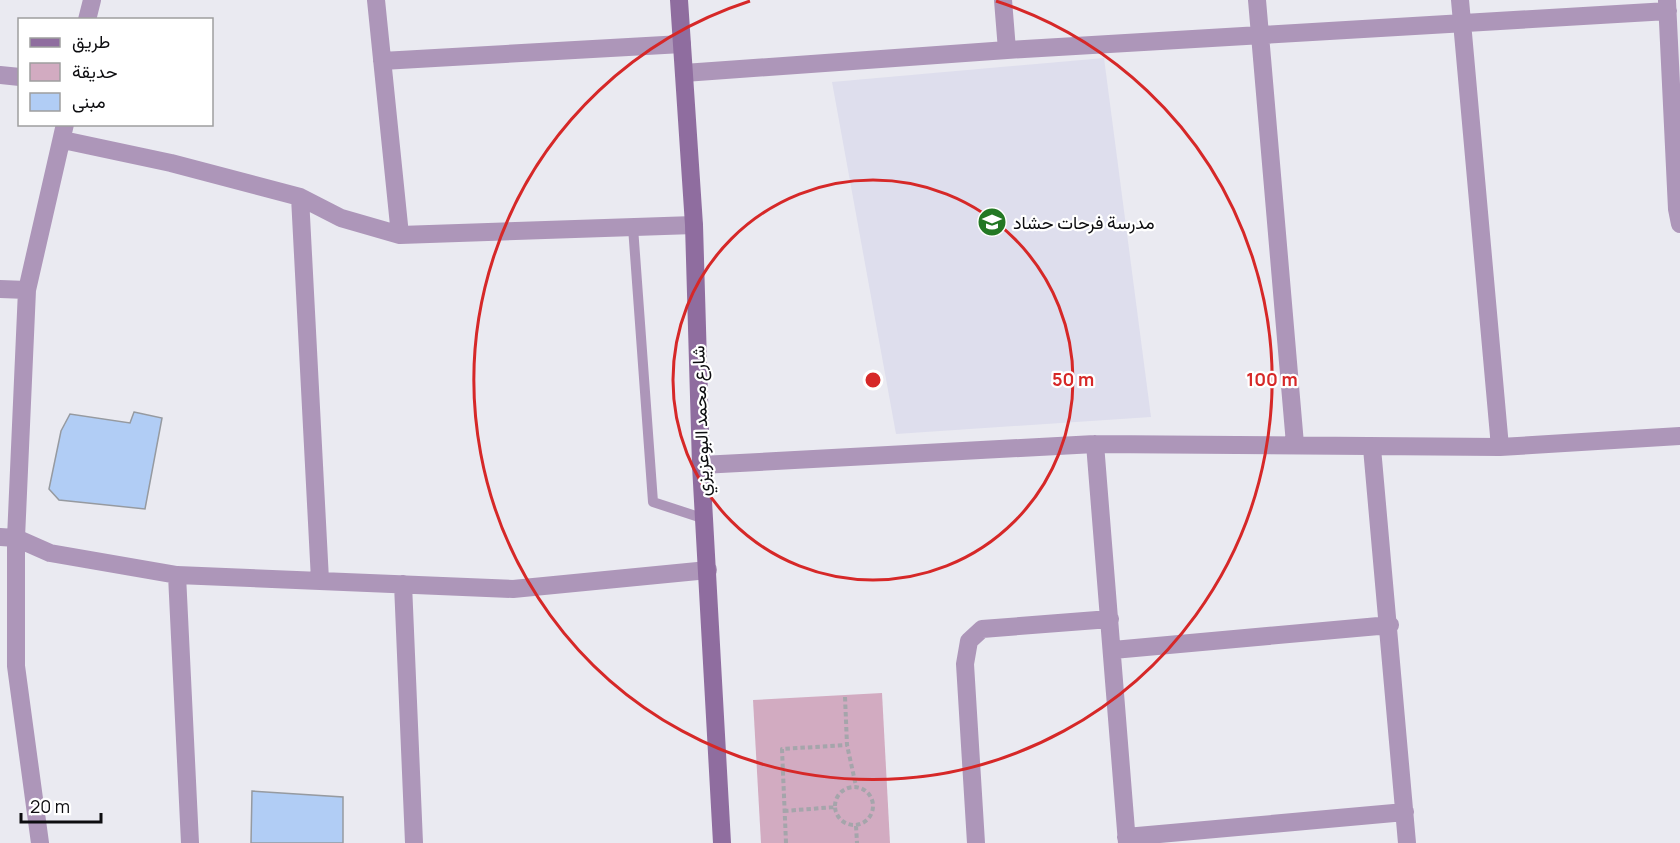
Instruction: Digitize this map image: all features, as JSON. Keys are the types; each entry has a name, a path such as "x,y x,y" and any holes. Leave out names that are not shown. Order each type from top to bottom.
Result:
{"main road":[{"name":"شارع محمد البوعزيزي","path":"679,0 694,225 700,465 708,570 722,843"}],"street":[{"path":"88,18 92,0"},
{"path":"376,0 400,235"},
{"path":"1003,0 1007,50"},
{"path":"1257,0 1295,444"},
{"path":"1460,0 1500,447"},
{"path":"684,73 1007,50 1462,24 1667,5 1679,210"},
{"path":"382,61 682,44"},
{"path":"0,75 18,77"},
{"path":"40,843 8,666 8,538 27,290 64,132 300,197 341,218 400,235 694,225"},
{"path":"300,197 320,580"},
{"path":"0,290 27,290"},
{"path":"700,465 1095,444 1295,444 1372,448 1500,447 1680,436"},
{"path":"1095,444 1113,650 1126,840 1404,812"},
{"path":"1372,448 1390,625 1407,843"},
{"path":"8,538 50,553 177,575 513,589 708,570"},
{"path":"177,575 190,843"},
{"path":"403,584 414,843"},
{"path":"976,843 965,664 969,641 982,629 1110,619"},
{"path":"1113,650 1390,625"}],"lane":[{"path":"633,227 653,502 705,519"}],"path":[{"path":"845,697 847,745 856,786 869,794 873,809 868,819 856,825 846,824 840,819 835,807 835,799 841,791 856,786"},
{"path":"786,843 782,749 847,745"},
{"path":"784,810 835,807"},
{"path":"856,825 857,843"}],"shaded area":[{"name":"مدرسة فرحات حشاد","path":"1104,58 1151,417 896,434 832,82"}],"green space":[{"path":"882,693 890,843 761,843 753,700"}],"building":[{"path":"134,412 162,418 145,509 59,500 49,489 61,431 70,414 130,423"},
{"path":"252,791 343,797 343,843 251,843"}],"place":[{"name":"مدرسة فرحات حشاد","path":"992,222"}]}
